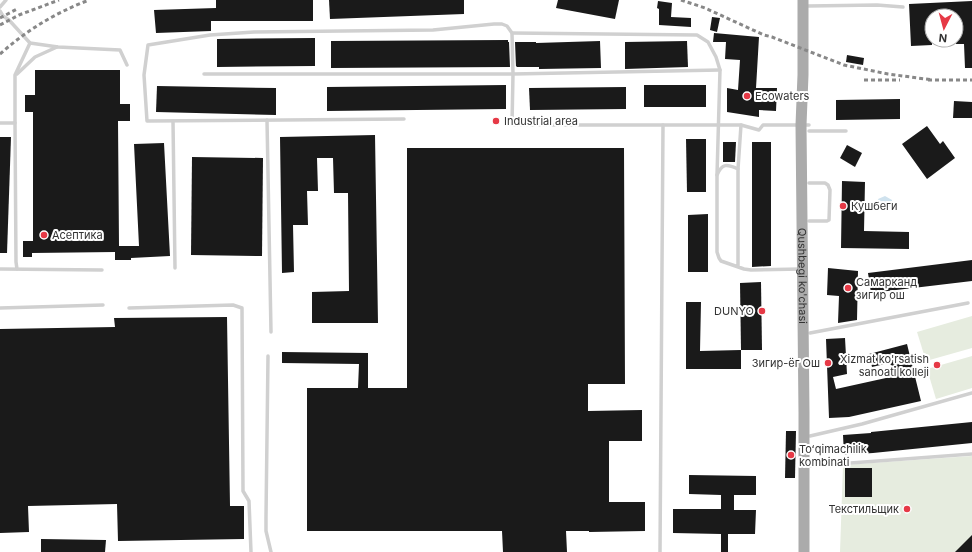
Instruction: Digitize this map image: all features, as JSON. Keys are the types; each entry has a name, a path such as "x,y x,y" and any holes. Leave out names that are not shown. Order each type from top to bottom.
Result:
{"main road":[{"name":"Qushbegi ko'chasi","path":"806,2 806,127 802,269 807,412 810,436 811,552"},
{"name":"Qushbegi ko'chasi","path":"804,552 810,333 809,183 806,127"}],"lane":[{"path":"0,7 6,0"},
{"path":"877,0 877,5"},
{"path":"806,2 903,7"},
{"path":"0,11 30,43 58,47 120,50 127,65"},
{"path":"404,119 147,121 144,75 148,45 210,35 254,32 433,30 502,24 507,26 512,33 512,125 741,125 759,130 763,125 846,131"},
{"path":"512,33 697,35 708,42 716,57 720,70 717,175 717,252 719,258 721,261 751,270 802,269"},
{"path":"16,269 16,75 30,43"},
{"path":"16,75 34,57 58,47"},
{"path":"204,74 513,74 720,70"},
{"path":"267,120 271,332"},
{"path":"173,121 175,268"},
{"path":"0,123 15,123"},
{"path":"660,552 663,125"},
{"path":"738,267 738,168 741,125"},
{"path":"717,175 720,168 724,166 730,165 738,168"},
{"path":"809,183 825,183 828,185 830,190 829,220 809,221"},
{"path":"0,269 102,270"},
{"path":"810,333 968,302"},
{"path":"0,308 103,305"},
{"path":"129,308 233,305 242,308 243,491 249,501 251,552"},
{"path":"268,356 266,531 271,552"},
{"path":"810,436 862,424 972,393"},
{"path":"810,466 972,454"}],"shaded area":[{"path":"972,316 972,348 926,361 917,332"},
{"path":"972,356 972,388 936,399 927,369"},
{"name":"Текстильщик","path":"972,456 972,552 840,552 843,465"}],"water":[{"path":"885,196 892,200 892,205 895,207 894,209 890,207 877,207 878,199"}],"building":[{"path":"216,0 313,0 313,21 211,21 211,31 156,33 154,10 216,8"},
{"path":"329,0 464,0 464,14 330,19"},
{"path":"558,0 619,0 615,19 556,8"},
{"path":"658,1 672,3 671,17 691,18 691,27 659,25 659,9 657,8"},
{"path":"972,1 972,68 965,68 964,8 924,8 924,45 911,46 909,4"},
{"path":"712,17 720,18 717,32 710,30"},
{"path":"714,33 759,37 756,88 777,88 776,111 759,110 759,117 727,112 727,88 738,90 740,60 725,59 726,42 713,42"},
{"path":"315,38 315,66 217,67 217,39"},
{"path":"508,40 510,67 331,68 331,41"},
{"path":"600,41 601,68 539,69 539,67 516,67 515,42 536,43"},
{"path":"687,41 688,67 625,69 625,42"},
{"path":"847,55 864,58 863,65 846,62"},
{"path":"35,70 120,70 120,104 130,104 130,121 118,121 119,246 139,246 134,144 164,143 170,256 115,260 115,252 32,253 32,257 23,257 23,241 33,241 33,112 25,112 25,95 35,95"},
{"path":"506,85 506,109 327,111 327,87"},
{"path":"644,85 706,85 706,107 644,107"},
{"path":"157,86 276,88 276,115 156,112"},
{"path":"626,87 626,109 530,110 529,88"},
{"path":"900,99 900,119 836,120 836,100"},
{"path":"954,101 972,102 972,118 953,118"},
{"path":"927,126 940,144 943,141 955,158 927,179 902,144"},
{"path":"375,135 378,323 312,323 312,292 349,291 348,193 334,193 333,158 317,158 318,191 307,191 308,225 293,225 294,272 282,273 280,137"},
{"path":"0,137 11,137 7,253 0,253"},
{"path":"686,139 706,139 706,192 687,192"},
{"path":"723,142 736,142 735,162 723,162"},
{"path":"752,142 771,142 771,266 752,267"},
{"path":"847,145 862,153 855,167 840,158"},
{"path":"407,148 624,148 625,384 588,384 588,411 642,410 642,441 609,441 609,502 645,502 645,531 566,531 567,552 503,552 502,531 307,531 307,388 358,388 359,364 282,363 282,352 368,353 368,388 407,388"},
{"path":"192,157 263,158 262,256 191,255"},
{"path":"842,181 865,182 864,231 909,232 909,249 841,248"},
{"path":"708,214 708,272 688,272 688,215"},
{"path":"972,260 972,281 871,293 868,273"},
{"path":"828,268 858,271 857,320 838,323 839,296 827,295"},
{"path":"761,282 762,350 741,350 740,283"},
{"path":"686,302 701,302 700,351 741,350 741,369 686,369"},
{"path":"227,317 230,506 244,506 244,539 118,541 117,504 28,506 29,532 0,533 0,329 115,327 114,318"},
{"path":"845,338 847,374 833,377 836,389 895,376 893,367 889,363 872,367 869,354 907,344 921,401 849,417 829,418 826,339"},
{"path":"972,422 972,443 844,455 843,435"},
{"name":"Toʻqimachilik kombinati","path":"786,431 796,431 795,478 785,478"},
{"path":"845,468 872,468 872,497 845,497"},
{"path":"689,475 756,476 756,495 734,495 734,510 756,510 755,534 728,534 728,552 721,552 721,534 673,533 673,509 721,509 721,495 689,494"},
{"path":"972,535 972,552 955,552"},
{"path":"41,539 106,540 105,552 41,552"}],"railway":[{"path":"0,25 19,15 59,0"},
{"path":"0,54 21,37 53,16 89,0"},
{"path":"681,0 705,8 764,35 844,65 888,74 933,80"},
{"path":"0,18 17,9"},
{"path":"864,80 900,80"},
{"path":"928,80 972,80"}],"place":[{"name":"Ecowaters","path":"747,96"},
{"name":"Industrial area","path":"496,121"},
{"name":"Кушбеги","path":"843,206"},
{"name":"Асептика","path":"44,235"},
{"name":"Самарканд зигир ош","path":"848,288"},
{"name":"DUNYO","path":"762,311"},
{"name":"Зигир-ёг Ош","path":"828,363"},
{"name":"Xizmat ko'rsatish sanoati kolleji","path":"937,365"},
{"name":"Toʻqimachilik kombinati","path":"791,455"},
{"name":"Текстильщик","path":"907,509"}]}
